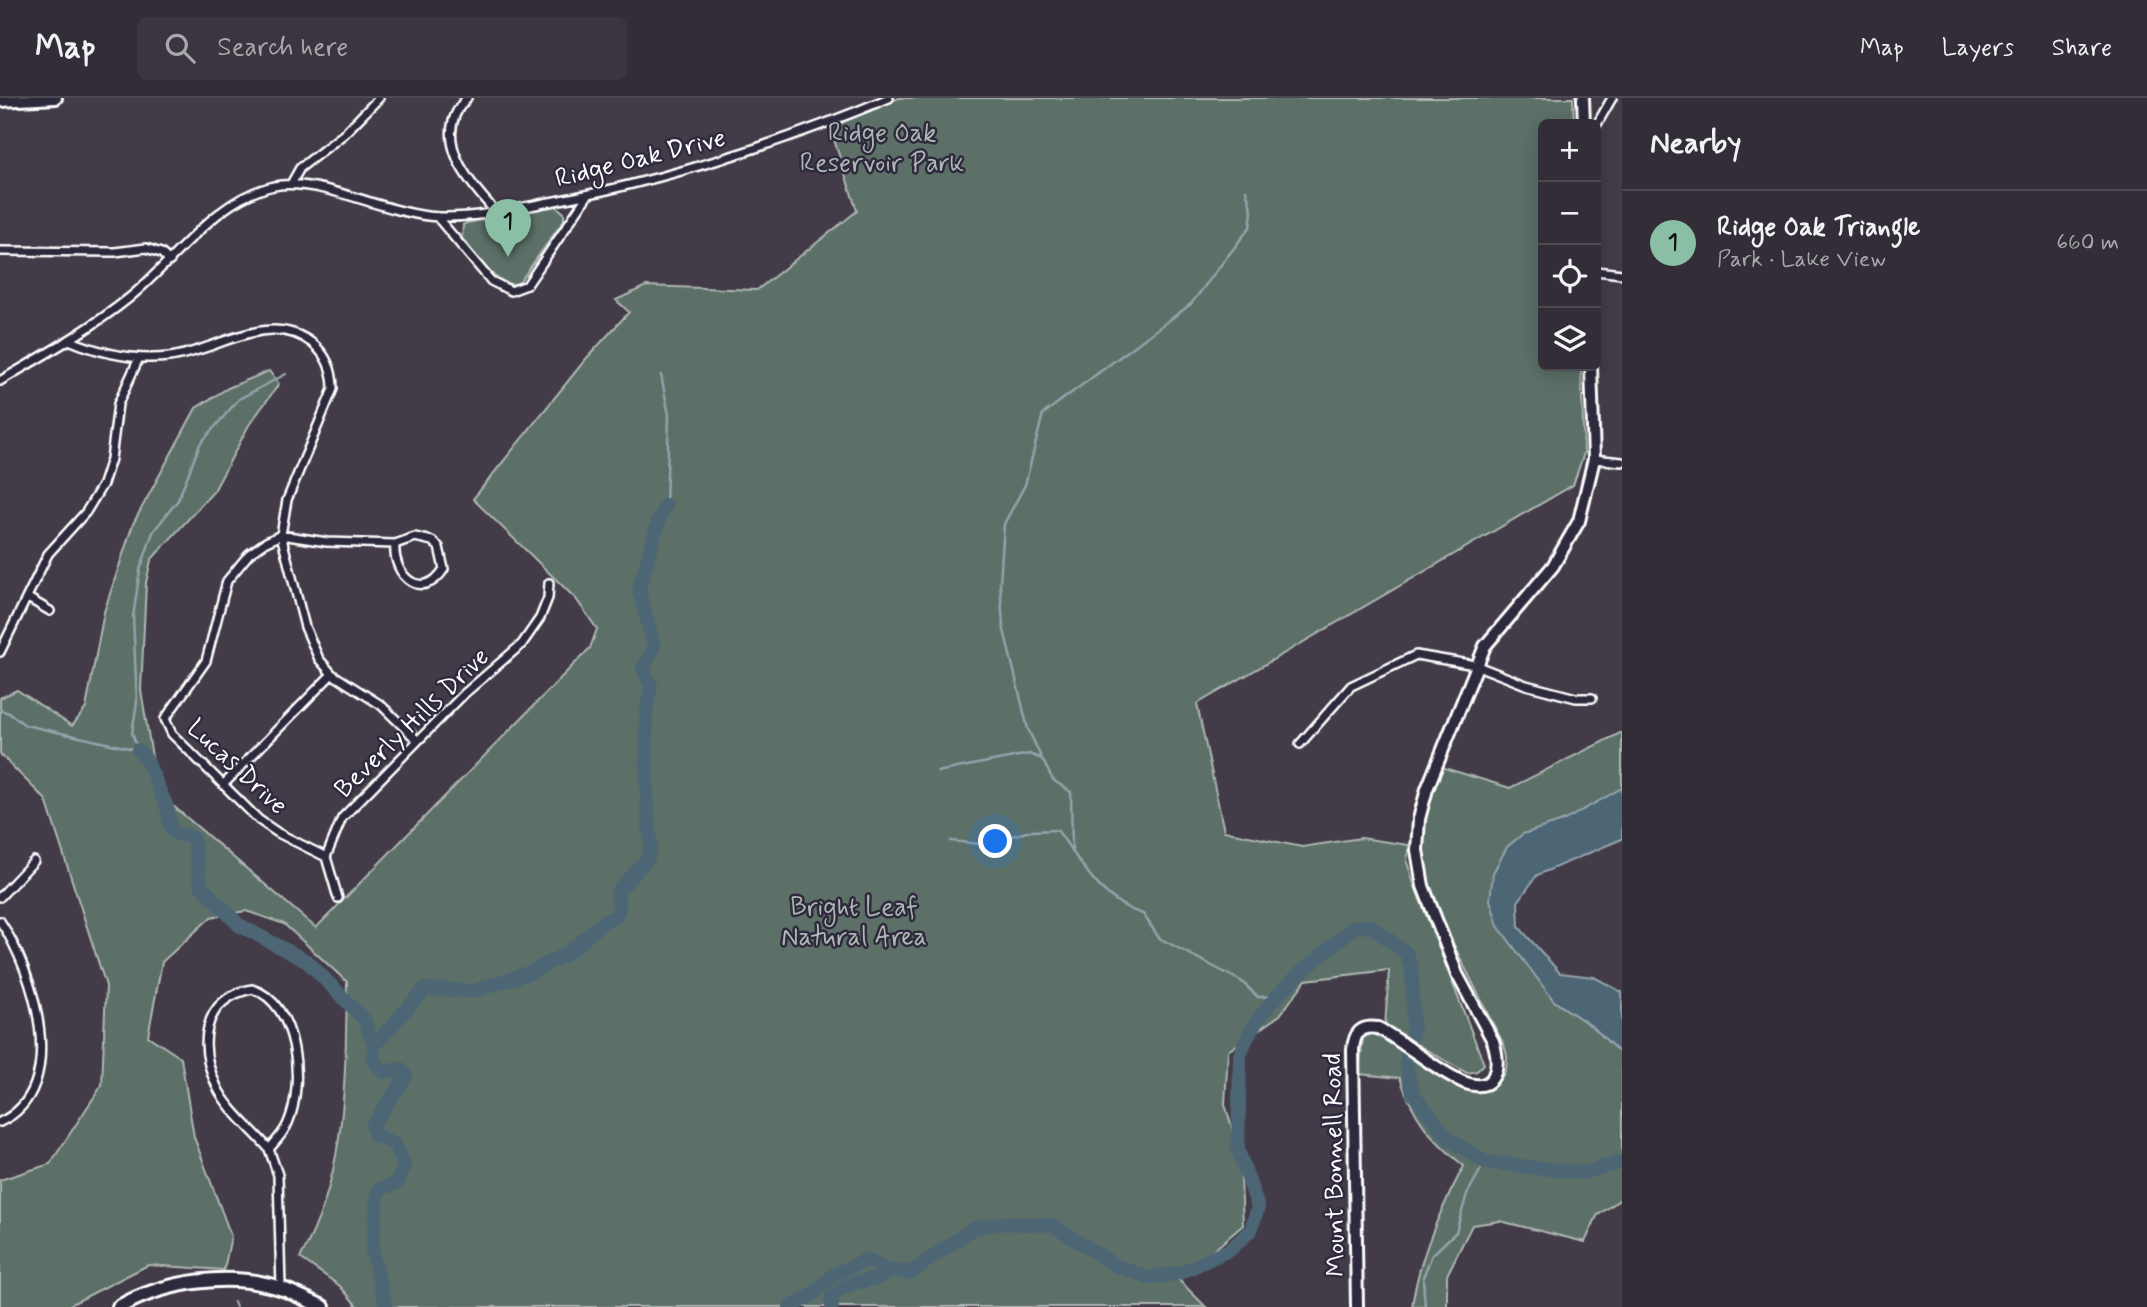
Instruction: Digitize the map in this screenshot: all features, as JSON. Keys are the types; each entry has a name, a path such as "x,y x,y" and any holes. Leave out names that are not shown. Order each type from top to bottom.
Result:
{"main road":[{"path":"119,1307 169,1286 242,1281 281,1289 323,1307"}],"street":[{"path":"0,102 56,98"},
{"path":"291,184 300,168 344,134 379,98"},
{"name":"Ridge Oak Drive","path":"0,381 69,340 132,296 219,214 253,193 275,185 291,184 412,214 437,217 496,212 588,195 692,170 836,120 889,98"},
{"path":"1583,98 1584,119"},
{"path":"1600,119 1612,98"},
{"path":"461,100 452,133 456,157 468,180 496,212"},
{"path":"437,217 491,281 511,291 527,285 588,195"},
{"path":"0,251 116,252 146,248 170,261"},
{"path":"1601,271 1622,274"},
{"path":"69,340 93,350 139,358 194,353 252,331 270,329 286,331 318,348 333,374 333,389 287,500 281,535 311,644 332,674 381,705 417,740"},
{"path":"0,652 48,554 86,512 103,484 111,459 118,404 139,358"},
{"name":"Mount Bonnell Road","path":"1357,1307 1353,1041 1359,1031 1370,1027 1404,1043 1461,1081 1472,1084 1491,1081 1496,1074 1493,1041 1457,974 1423,886 1417,850 1427,789 1453,730 1475,665 1485,646 1565,549 1579,521 1594,459 1591,371"},
{"path":"1594,459 1622,462"},
{"path":"281,535 327,542 395,544 415,537 432,541 439,547 444,569 438,579 428,584 405,579 398,570 395,544"},
{"name":"Lucas Drive","path":"281,535 249,554 227,581 206,660 165,719 172,734 278,833 326,857"},
{"name":"Beverly Hills Drive","path":"326,857 350,806 530,634 548,598 549,583"},
{"path":"28,597 50,611"},
{"path":"1300,744 1351,686 1416,655 1475,665 1526,685 1576,698 1592,698"},
{"path":"224,784 332,674"},
{"path":"326,857 338,898"},
{"path":"0,897 34,861"},
{"path":"0,921 30,983 39,1039 39,1067 30,1096 20,1109 0,1122"},
{"path":"269,1149 283,1133 292,1108 295,1054 282,1012 264,993 252,989 230,994 213,1012 207,1046 218,1089 269,1149 278,1175 281,1289"}],"green space":[{"name":"Bright Leaf Natural Area","path":"899,98 1573,98 1574,119 1538,119 1538,371 1581,371 1584,453 1573,485 1197,704 1224,831 1302,847 1361,838 1409,845 1407,862 1414,884 1484,1064 1477,1071 1467,1073 1385,1026 1389,970 1306,980 1280,1015 1228,1051 1225,1104 1240,1155 1243,1225 1179,1280 1206,1307 358,1307 340,1286 300,1258 316,1226 327,1193 341,1124 347,982 284,924 246,911 211,917 162,962 148,1036 181,1058 194,1137 231,1236 224,1270 148,1265 66,1307 0,1307 0,1180 50,1164 102,1085 106,986 46,800 0,754 0,698 17,690 72,726 86,708 104,612 133,524 196,408 228,388 269,371 279,384 249,425 214,491 151,560 146,583 141,690 158,793 316,928 590,648 597,629 576,599 473,499 585,360 629,312 616,300 646,286 757,290 857,211 830,127"},
{"path":"555,205 564,213 564,220 519,283 511,284 495,276 462,239 463,225 467,223"},
{"path":"1622,732 1622,788 1572,816 1516,841 1493,873 1542,983 1554,1001 1593,1027 1622,1055 1622,1198 1597,1216 1585,1242 1500,1221 1472,1225 1447,1275 1447,1307 1412,1307 1415,1288 1432,1234 1464,1166 1424,1127 1400,1078 1359,1074 1363,1038 1373,1033 1383,1035 1449,1080 1476,1090 1498,1082 1506,1067 1507,1058 1502,1042 1445,926 1422,859 1423,832 1441,767 1510,788"}],"water":[{"path":"1622,788 1622,839 1537,875 1518,902 1519,927 1560,973 1594,977 1622,992 1622,1055 1593,1027 1554,1001 1498,926 1490,900 1493,873 1507,847 1523,834 1563,821"}],"waterway":[{"path":"1042,759 1028,729 1003,626 1000,583 1004,524 1025,485 1043,414 1191,304 1250,227 1252,211 1246,190"},
{"path":"138,750 132,733 137,702 133,617 140,570 153,532 178,500 200,444 239,399 286,374"},
{"path":"661,375 669,415 666,505"},
{"path":"374,1046 425,989 474,991 532,972 569,952 603,922 615,916 619,910 618,891 648,858 651,845 647,805 646,711 651,686 643,669 654,646 639,590 658,522 666,505"},
{"path":"0,710 25,725 138,750"},
{"path":"138,750 146,759 167,807 170,825 175,833 193,838 201,886 239,925 308,962 364,1019 374,1046 373,1061 384,1072 401,1069 406,1076 372,1126 375,1135 395,1144 404,1164 398,1182 378,1190 372,1251 386,1307"},
{"path":"937,772 1029,754 1042,759 1053,780 1071,792 1072,849"},
{"path":"951,841 980,844 1031,831 1057,830 1104,891 1129,909 1143,914 1159,938 1241,981 1258,997 1277,996"},
{"path":"790,1307 808,1298 833,1275 867,1260 884,1269 910,1273 974,1228 1004,1223 1053,1225 1114,1265 1149,1278 1180,1273 1231,1249 1251,1230 1258,1207 1238,1150 1240,1056 1248,1036 1273,1001 1354,927 1371,926 1406,953 1412,969 1413,1029 1406,1063 1413,1094 1449,1139 1485,1162 1582,1173 1622,1162"},
{"path":"1425,1307 1423,1277 1432,1255 1456,1232 1467,1194 1485,1162"},
{"path":"832,1307 831,1298 838,1291 891,1270"},
{"path":"234,1302 236,1307"}],"place":[{"name":"Ridge Oak Triangle","path":"508,257"}],"park label":[{"name":"Ridge Oak Reservoir Park","path":"882,147"}]}
